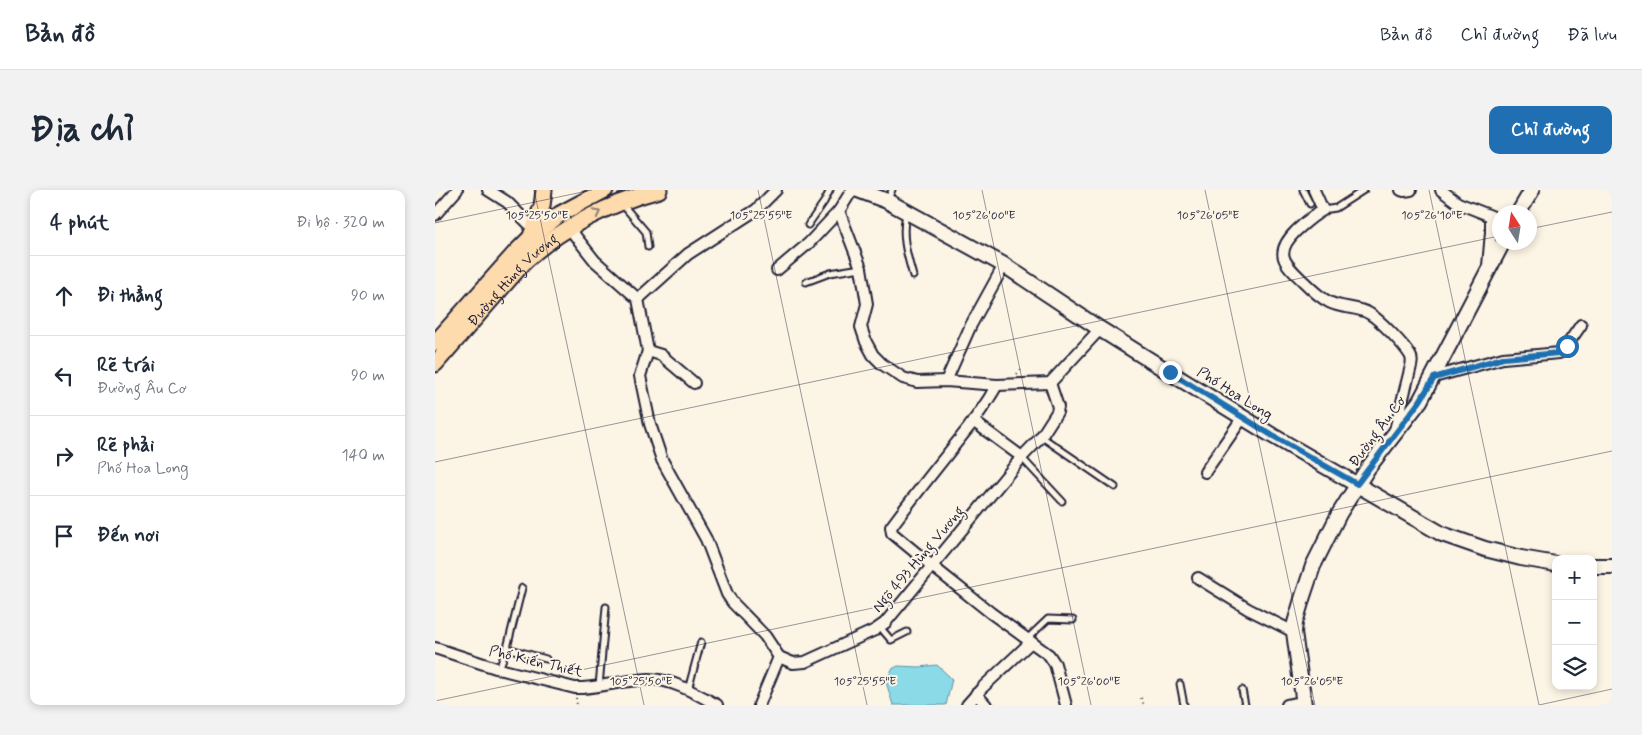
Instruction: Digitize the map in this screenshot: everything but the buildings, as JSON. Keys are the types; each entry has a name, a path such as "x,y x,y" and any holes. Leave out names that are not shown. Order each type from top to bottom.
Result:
{"main road":[{"path":"536,238 544,190"},
{"name":"Đường Hùng Vương","path":"435,343 516,252 536,238 560,214 605,190"},
{"name":"Đường Hùng Vương","path":"435,364 525,261 536,238 569,228 620,202 659,190"}],"street":[{"path":"435,215 457,190"},
{"path":"488,190 507,202 536,238"},
{"path":"638,298 688,254 756,210 776,190"},
{"path":"777,270 809,243 839,211 852,190"},
{"name":"Phố Hoa Long","path":"858,190 889,195 906,211 1004,265 1100,329 1243,417 1442,534 1521,558 1552,563"},
{"path":"1314,190 1323,210 1311,216 1286,241 1283,249 1284,259 1293,272 1320,298 1331,304 1362,310 1371,314 1391,333 1410,356 1411,366 1393,436"},
{"path":"1401,190 1411,190"},
{"path":"1441,190 1458,203 1491,216 1487,274"},
{"path":"1523,205 1533,190"},
{"path":"839,211 861,268 867,304 861,327 866,342 873,354 887,368 903,378 917,382 946,381 997,385 1050,384 1100,329"},
{"path":"569,228 595,261 638,298 648,351 640,376 651,424 662,460 706,539 727,594 733,603 765,636 779,657 759,705"},
{"name":"Đường Âu Cơ","path":"1303,704 1294,632 1295,623 1313,566 1339,514 1357,484 1420,401 1434,378 1499,250"},
{"path":"946,381 971,325 1004,265"},
{"path":"1434,378 1503,358 1559,353 1563,351 1581,325"},
{"path":"648,351 659,353 694,383"},
{"name":"Ngõ 493 Hùng Vương","path":"779,657 793,663 805,662 880,627 1022,457 1041,437 1057,412 1058,407 1050,384"},
{"path":"997,385 992,395 947,456 891,527 891,533 1052,658 1066,705"},
{"path":"1205,472 1243,417"},
{"path":"973,421 1022,457"},
{"path":"1597,566 1612,566"},
{"path":"1198,578 1248,609 1294,632"},
{"path":"967,705 1029,641"},
{"name":"Phố Kiến Thiết","path":"435,648 499,669 575,688 649,680 665,681 717,705"},
{"path":"976,694 986,705"},
{"path":"1287,705 1303,704"}],"lane":[{"path":"808,225 830,190"},
{"path":"1303,190 1310,204"},
{"path":"1323,210 1336,208 1364,190"},
{"path":"620,202 646,232 649,247"},
{"path":"906,211 903,236 913,276"},
{"path":"805,282 819,276 861,268"},
{"path":"1041,437 1115,487"},
{"path":"1022,457 1062,501"},
{"path":"499,669 507,648 522,588"},
{"path":"599,686 606,607"},
{"path":"1029,641 1046,621 1051,618 1073,620"},
{"path":"880,627 891,640 907,632"},
{"path":"688,691 701,642"},
{"path":"507,648 545,658"},
{"path":"1180,684 1184,705"},
{"path":"1242,690 1245,705"}],"path":[{"path":"1141,698 1144,705"}],"water":[{"path":"937,665 952,679 946,705 893,705 886,682 892,669 898,666 919,667"}],"route":[{"path":"1170,372 1273,436 1357,484 1420,401 1434,378 1503,358 1559,353 1567,346"}]}
